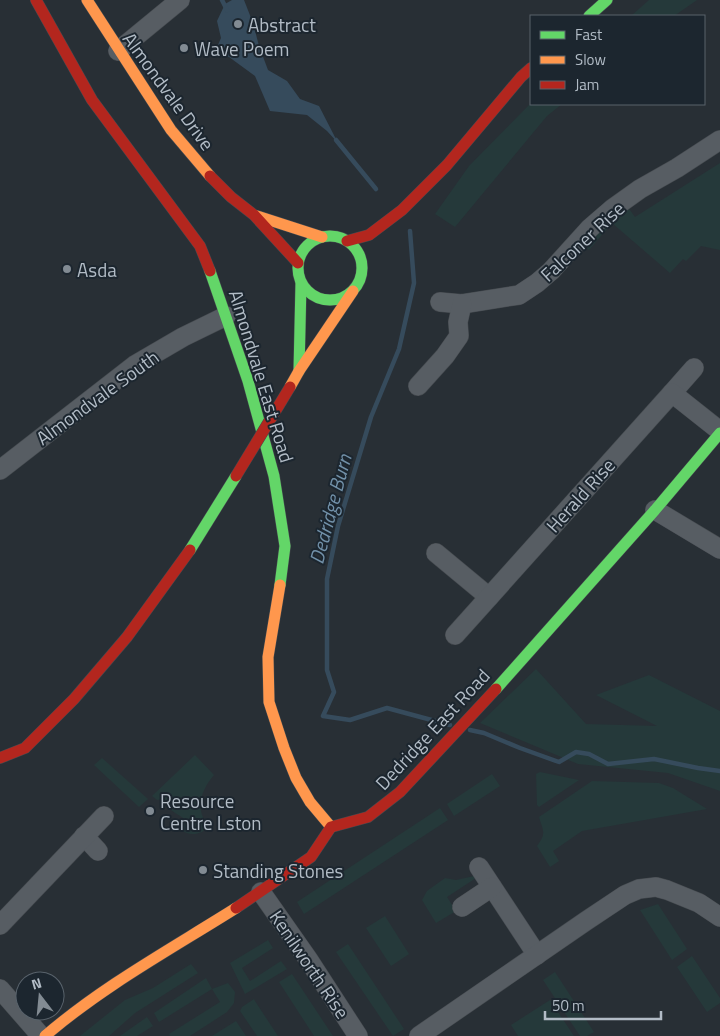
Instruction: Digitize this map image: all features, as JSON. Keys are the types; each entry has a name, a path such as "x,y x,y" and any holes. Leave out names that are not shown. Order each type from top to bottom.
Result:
{"street":[{"name":"Almondvale East Road","path":"36,0 92,100 200,246 226,316 248,381 274,476 285,546 268,657 269,702 296,778 310,802 332,827"},
{"name":"Almondvale Drive","path":"87,0 118,52 171,130 212,178 231,197 254,215 298,263"},
{"path":"118,52 180,0"},
{"path":"590,15 607,0"},
{"path":"347,241 369,235 402,210 447,165 521,77 530,69"},
{"name":"Falconer Rise","path":"440,302 462,304 519,295 551,272 590,228 612,209 640,189 720,140"},
{"name":"Almondvale Drive","path":"254,215 322,237"},
{"path":"0,758 25,748 74,699 127,637 185,559 298,371 354,291 362,277 361,258 356,249 347,241 332,236 322,237 310,243 302,251 298,263 298,273 301,283 308,293 320,300 340,300 354,291"},
{"path":"298,371 301,283"},
{"path":"418,386 446,356 459,336 458,322 462,304"},
{"name":"Almondvale South","path":"0,470 134,364 226,316"},
{"name":"Herald Rise","path":"455,635 694,368"},
{"path":"672,394 720,432"},
{"name":"Dedridge East Road","path":"332,827 368,816 400,792 475,712 655,510 720,432"},
{"path":"655,510 720,549"},
{"path":"436,553 489,597"},
{"path":"0,925 104,816"},
{"path":"45,1036 72,1013 103,992 260,892 311,857 332,827"},
{"path":"84,836 98,851"},
{"path":"479,867 537,955"},
{"path":"462,907 492,887"},
{"path":"419,1036 625,895 640,889 656,887 667,890 699,904 720,917"},
{"name":"Kenilworth Rise","path":"260,892 308,959 358,1036"},
{"path":"0,989 41,1036"}],"green space":[{"path":"649,0 697,0 675,15 632,15"},
{"path":"530,104 561,105 547,116 455,227 435,214 469,166"},
{"path":"720,163 720,250 701,246 686,261 683,259 670,273 612,223 589,250 584,245 627,206 635,217"},
{"path":"536,669 586,724 657,726 596,695 649,675 720,711 720,791 668,773 578,764 480,723"},
{"path":"195,755 214,775 209,781 201,800 204,820 209,826 199,833 191,834 180,829 186,820 170,809 167,803 157,800 152,796"},
{"path":"102,758 148,799 139,807 94,765"},
{"path":"540,772 579,780 539,807 537,805 536,774"},
{"path":"492,774 500,786 454,816 447,804"},
{"path":"592,781 659,783 673,788 707,809 582,831 553,851 559,861 550,867 537,846 543,835 539,817"},
{"path":"440,808 448,820 304,914 297,902"},
{"path":"474,876 476,878 447,897 456,911 436,923 422,900 427,891 445,878 456,880"},
{"path":"658,904 687,949 672,960 640,910"},
{"path":"385,916 409,954 391,966 366,928"},
{"path":"268,940 273,948 242,968 250,981 281,961 287,969 245,994 230,963"},
{"path":"348,944 404,1029 393,1036 336,952"},
{"path":"692,956 720,998 720,1003 707,1012 677,967"},
{"path":"191,964 198,973 135,1013 109,1036 80,1036 125,1000 153,988"},
{"path":"555,972 594,1032 587,1036 580,1036 543,980"},
{"path":"292,974 333,1036 314,1036 279,982"},
{"path":"206,978 212,989 159,1022 154,1013"},
{"path":"228,983 235,992 234,1003 227,1012 190,1036 170,1036 169,1034 220,1002 212,989"},
{"path":"254,999 278,1036 257,1036 240,1011 242,1007"},
{"path":"550,1000 574,1036 518,1036 511,1025"},
{"path":"147,1017 153,1026 137,1036 120,1036"},
{"path":"236,1021 246,1036 212,1036"}],"water":[{"path":"232,0 244,0 268,70 287,81 300,99 319,106 338,143 327,131 307,115 270,111 255,76 229,57 214,54 221,38 217,21 225,4"}],"waterway":[{"name":"Dedridge Burn","path":"222,0 227,10"},
{"name":"Dedridge Burn","path":"336,140 376,189"},
{"name":"Dedridge Burn","path":"410,231 414,283 399,349 371,417 338,526 327,579 327,670 334,692 323,716 350,720 387,708 450,725"},
{"name":"Dedridge Burn","path":"470,730 484,733 559,762 576,752 589,754 608,764 654,759 720,771"}],"traffic: fast":[{"path":"590,15 607,0"},
{"path":"324,236 336,236 353,245 360,256 362,268 360,280 353,291 336,300 324,300 312,295 303,286 298,274 298,262 303,250 312,241 324,236"},
{"path":"210,271 248,381 274,476 285,546 280,585"},
{"path":"299,371 301,283"},
{"path":"496,689 655,510 720,433"},
{"path":"190,550 236,476"}],"traffic: slow":[{"path":"87,0 171,130 210,176"},
{"path":"257,216 322,237"},
{"path":"290,387 353,291"},
{"path":"280,585 268,657 269,702 296,778 310,802 331,827"},
{"path":"45,1036 114,984 236,908"}],"traffic: jam":[{"path":"36,0 92,100 200,246 210,271"},
{"path":"347,241 369,235 402,210 447,165 521,77 530,69"},
{"path":"210,176 231,197 254,215 298,263"},
{"path":"236,476 290,387"},
{"path":"0,758 25,748 74,699 127,637 190,550"},
{"path":"236,908 311,857 331,827 368,817 400,792 496,689"}],"place":[{"name":"Abstract","path":"238,24"},
{"name":"Wave Poem","path":"184,48"},
{"name":"Asda","path":"67,269"},
{"name":"Resource Centre Lston","path":"150,811"},
{"name":"Standing Stones","path":"203,870"}]}
